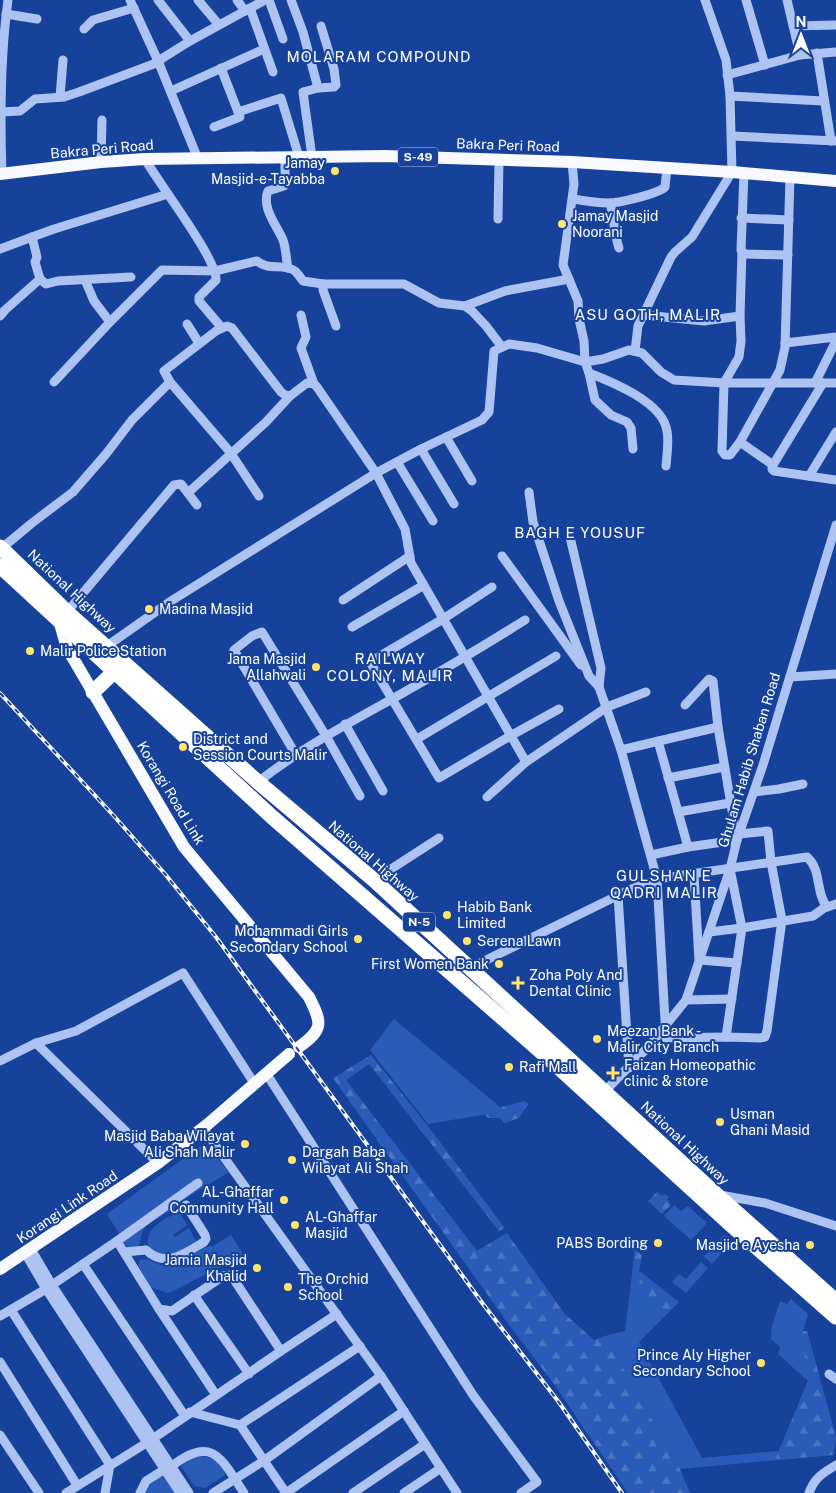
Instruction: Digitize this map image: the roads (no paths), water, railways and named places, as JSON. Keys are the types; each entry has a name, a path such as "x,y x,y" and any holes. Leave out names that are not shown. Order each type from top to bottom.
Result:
{"highway":[{"name":"National Highway","path":"1,548 114,672 271,816 553,1062 693,1181 835,1310"},
{"name":"National Highway","path":"0,566 63,616 107,646 258,782 374,880 605,1090 693,1181 717,1195 835,1310"},
{"path":"93,692 114,672"}],"main road":[{"name":"Bakra Peri Road","path":"1,174 101,162 145,159 385,156 572,162 738,172 836,181"},
{"name":"Korangi Road Link","path":"63,616 67,648 184,847 309,997 317,1013 319,1025 314,1036 294,1050"},
{"name":"Korangi Link Road","path":"0,1269 158,1163 203,1128 294,1050"}],"street":[{"path":"1,174 0,112 4,29 8,0"},
{"path":"159,0 190,41"},
{"path":"198,0 218,25"},
{"path":"237,0 247,10 273,72"},
{"path":"0,112 19,111 36,99 60,97 80,92 159,61 190,41 265,0"},
{"path":"269,0 284,39"},
{"path":"291,0 303,32 318,88"},
{"path":"705,0 726,60 732,136 738,172 742,218 740,248 742,252 741,341 739,356 724,383 722,451 725,455 730,455 740,442 780,370 785,343 790,177"},
{"path":"746,0 766,65"},
{"path":"787,0 800,55"},
{"path":"84,29 93,20 132,4 159,61 198,159"},
{"path":"6,14 37,19"},
{"path":"793,26 836,25"},
{"path":"312,157 302,94 304,91 334,87 336,85 334,69 321,26"},
{"path":"170,91 264,49"},
{"path":"727,75 800,55 836,52"},
{"path":"732,136 833,141 823,101 817,53"},
{"path":"60,97 63,60"},
{"path":"214,127 239,119 221,68"},
{"path":"730,96 823,101"},
{"path":"238,112 281,98 299,157"},
{"path":"101,162 102,120"},
{"path":"285,157 284,186 268,191 266,196 269,214 284,242 288,268"},
{"path":"145,159 194,233 215,271 216,280 199,297 199,301 222,328"},
{"path":"498,219 499,159"},
{"path":"572,162 573,199 563,264 578,301 579,319 584,340 585,362 595,400 611,415 627,422 631,428 633,449"},
{"path":"573,199 610,203 663,190 667,168"},
{"path":"634,351 638,326 671,257 692,237 738,172"},
{"path":"0,248 54,229 168,194"},
{"path":"610,203 618,248"},
{"path":"742,218 788,220"},
{"path":"32,237 37,256 35,262 40,279 46,284 58,281 132,277"},
{"path":"742,252 745,254 788,255"},
{"path":"54,382 162,270 215,271 257,261 263,266 288,268 296,272 303,280 323,284 404,284 439,303 465,306 505,291 569,279"},
{"path":"0,316 40,279"},
{"path":"85,280 94,300 110,322"},
{"path":"323,284 322,286 336,326"},
{"path":"465,306 486,326 502,347"},
{"path":"300,314 306,337 301,348 314,384 376,473 405,529 411,562 526,762"},
{"path":"644,315 704,321 740,316"},
{"path":"187,324 199,343"},
{"path":"259,496 230,452 170,382 164,372 199,343 227,326 232,328 281,392 290,396"},
{"path":"785,343 836,337"},
{"path":"836,341 819,383 772,469 776,472 836,480"},
{"path":"107,646 180,596 376,473 482,420 489,412 494,351 509,344 537,348 585,362 603,359 630,350 642,353 661,372 674,380 772,384 836,383"},
{"path":"588,373 644,399 662,418 668,430 666,466"},
{"path":"1,548 73,492 132,420 170,382"},
{"path":"190,491 230,452 266,422 290,396 307,383 314,384"},
{"path":"809,476 836,432"},
{"path":"446,437 472,481"},
{"path":"740,442 773,465"},
{"path":"421,449 454,504"},
{"path":"397,462 433,521"},
{"path":"63,616 174,485 181,484 196,505"},
{"path":"529,492 533,522 559,601 589,676"},
{"name":"Ghulam Habib Shaban Road","path":"605,1090 629,1068 686,1000 730,869 738,837 754,792 835,530"},
{"path":"570,537 601,668 599,687"},
{"path":"343,600 410,556"},
{"path":"502,556 599,687 607,707 652,855 657,879 666,1038 760,1038 765,1036 782,920 771,862 768,831 652,855"},
{"path":"352,627 424,586"},
{"path":"492,587 443,619 370,662 439,778 559,709"},
{"path":"258,782 280,764 345,724 465,657 525,620"},
{"path":"296,755 234,650 252,636 262,632 326,736 360,796"},
{"path":"417,739 556,656"},
{"path":"790,677 836,674"},
{"path":"685,705 709,679 712,679 724,767 738,837"},
{"path":"487,797 526,762 607,707 646,692"},
{"path":"345,724 383,790"},
{"path":"621,750 718,727"},
{"path":"658,741 688,847"},
{"path":"668,778 724,767"},
{"path":"754,792 803,784"},
{"path":"678,812 730,803"},
{"path":"374,880 439,838"},
{"path":"470,968 618,895 657,879 807,857 816,867 819,889 823,902 827,907"},
{"path":"726,1037 742,928 730,869"},
{"path":"694,875 699,960 737,963"},
{"path":"618,895 629,1068"},
{"path":"708,932 813,916 827,907 836,904"},
{"path":"2,1058 36,1043 76,1030 183,973 254,1083"},
{"path":"686,1000 732,999"},
{"path":"36,1043 158,1163"},
{"path":"266,1073 473,1395 537,1482 521,1493"},
{"path":"203,1128 381,1376 456,1492"},
{"path":"0,1316 50,1287 84,1264 198,1182"},
{"path":"717,1195 765,1204 836,1226"},
{"path":"124,1252 146,1250 153,1257 165,1260 177,1257 204,1242 206,1239 205,1235 186,1205"},
{"path":"117,1241 216,1395"},
{"path":"28,1251 168,1467 189,1493"},
{"path":"84,1264 188,1414 240,1425 286,1493 404,1411"},
{"path":"159,1309 172,1311 223,1276 231,1275 281,1351"},
{"path":"194,1295 249,1374"},
{"path":"11,1310 110,1465 105,1493"},
{"path":"66,1493 151,1440 337,1314"},
{"path":"240,1425 360,1346"},
{"path":"0,1362 77,1485"},
{"path":"213,1493 265,1460 381,1376"},
{"path":"0,1435 39,1493"},
{"path":"353,1493 364,1490 425,1444"},
{"path":"140,1493 146,1481 184,1456 195,1452 208,1452 217,1456 224,1462 244,1493"},
{"path":"809,1493 817,1477 836,1465"},
{"path":"168,1467 180,1493"},
{"path":"404,1493 441,1468"}],"railway":[{"path":"0,693 114,816 165,874 216,937 483,1304 558,1401 622,1493"}],"place":[{"name":"Jamay Masjid-e-Tayabba","path":"335,171"},
{"name":"Jamay Masjid Noorani","path":"562,224"},
{"name":"Madina Masjid","path":"149,609"},
{"name":"Malir Police Station","path":"30,651"},
{"name":"Jama Masjid Allahwali","path":"316,667"},
{"name":"District and Session Courts Malir","path":"183,747"},
{"name":"Habib Bank Limited","path":"447,915"},
{"name":"Mohammadi Girls Secondary School","path":"358,939"},
{"name":"Serena Lawn","path":"467,941"},
{"name":"First Women Bank","path":"499,964"},
{"name":"Zoha Poly And Dental Clinic","path":"518,983"},
{"name":"Meezan Bank - Malir City Branch","path":"597,1039"},
{"name":"Rafi Mall","path":"509,1067"},
{"name":"Faizan Homeopathic clinic & store","path":"613,1073"},
{"name":"Usman Ghani Masid","path":"720,1122"},
{"name":"Masjid Baba Wilayat Ali Shah Malir","path":"245,1144"},
{"name":"Dargah Baba Wilayat Ali Shah","path":"292,1160"},
{"name":"AL-Ghaffar Community Hall","path":"284,1200"},
{"name":"AL-Ghaffar Masjid","path":"295,1225"},
{"name":"PABS Bording","path":"658,1243"},
{"name":"Masjid e Ayesha","path":"810,1245"},
{"name":"Jamia Masjid Khalid","path":"257,1268"},
{"name":"The Orchid School","path":"288,1287"},
{"name":"Prince Aly Higher Secondary School","path":"761,1363"}],"district":[{"name":"MOLARAM COMPOUND","path":"379,57"},
{"name":"ASU GOTH, MALIR","path":"648,315"},
{"name":"BAGH E YOUSUF","path":"580,533"},
{"name":"RAILWAY COLONY, MALIR","path":"390,668"},
{"name":"GULSHAN E QADRI MALIR","path":"664,884"}]}
